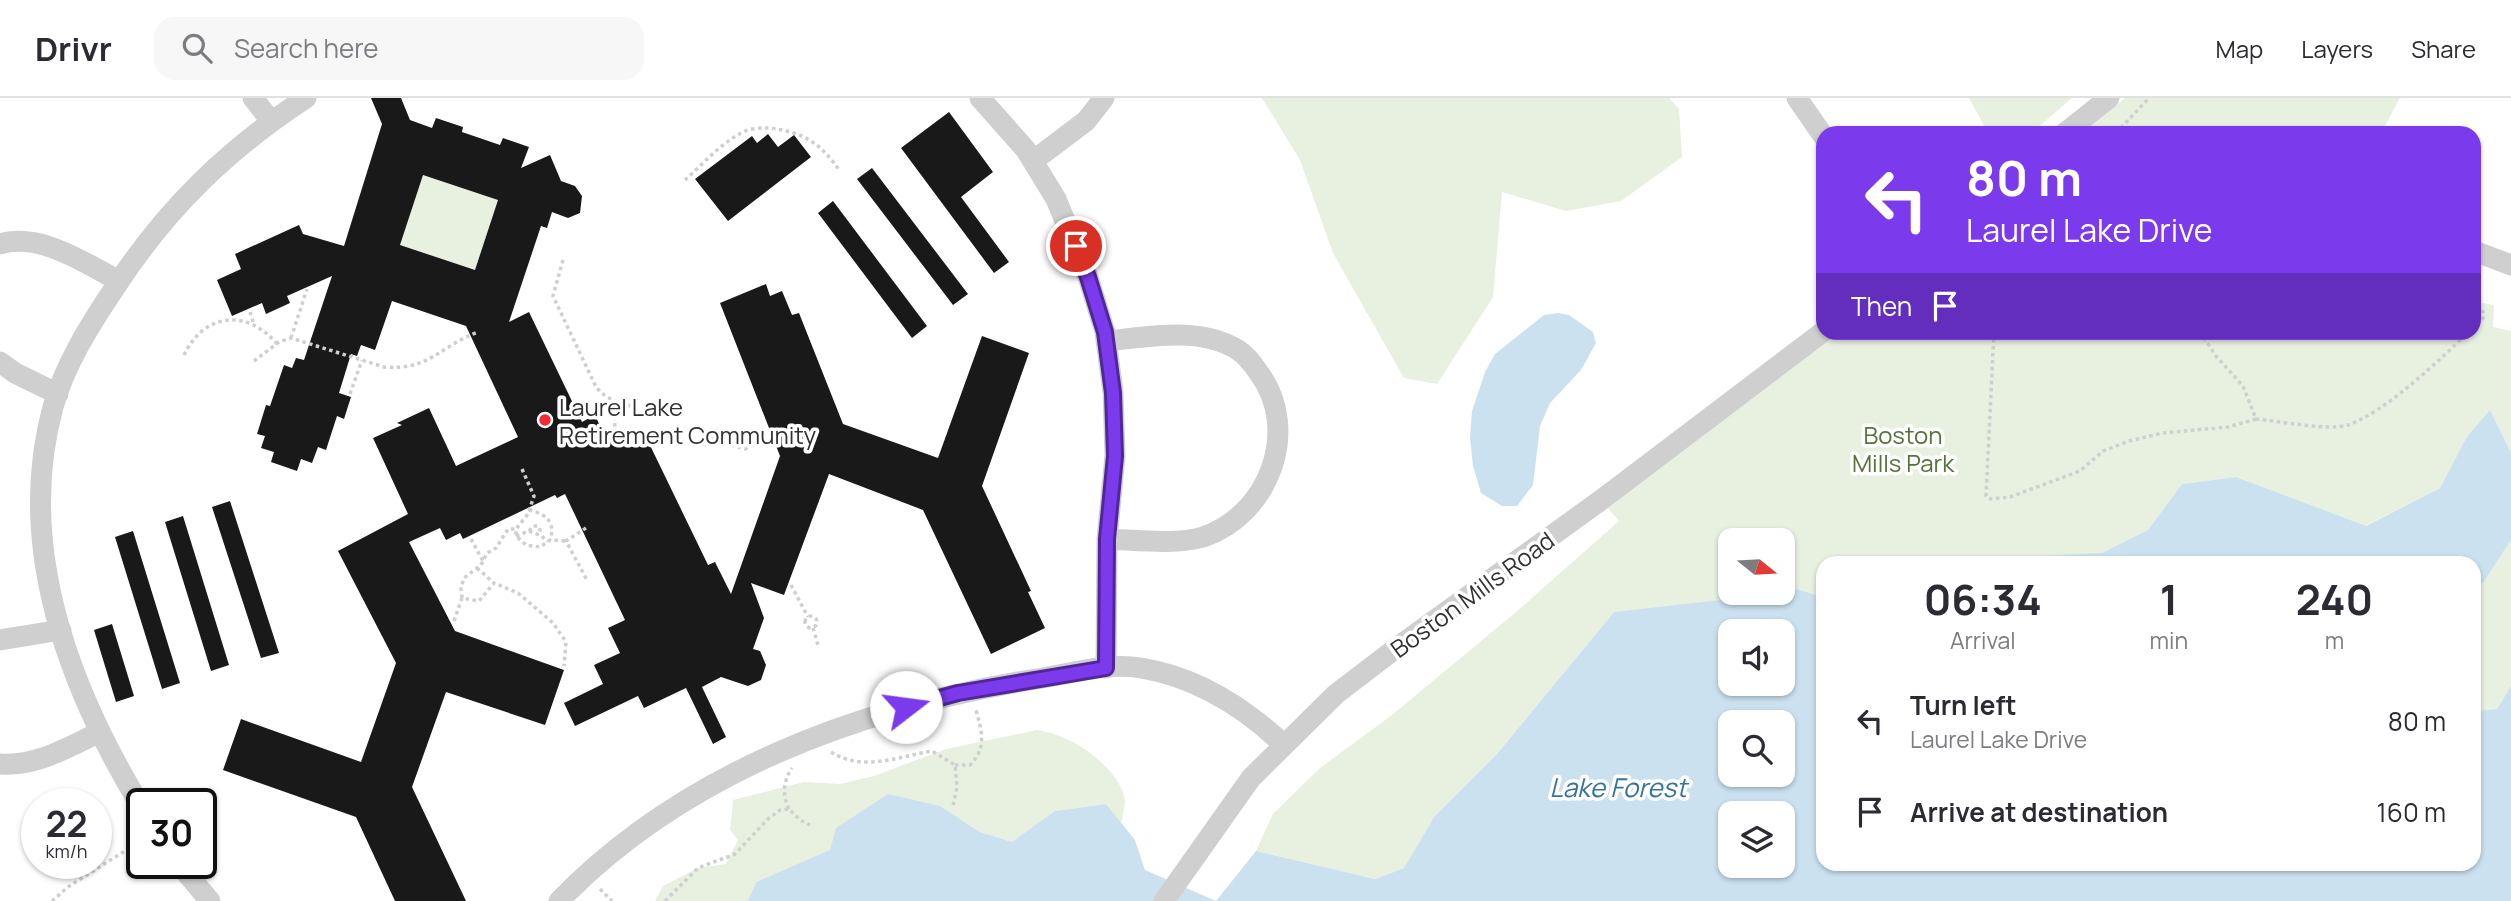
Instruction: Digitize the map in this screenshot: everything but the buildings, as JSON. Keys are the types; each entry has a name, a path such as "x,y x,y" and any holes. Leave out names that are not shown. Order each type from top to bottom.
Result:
{"street":[{"path":"254,98 271,121"},
{"path":"131,788 100,732 79,682 61,630 45,569 39,488 42,460 58,394 65,373 94,319 151,237 190,192 224,159 271,121 306,98"},
{"path":"980,98 1033,161 1066,221 1088,277 1107,341 1113,393 1115,456 1107,539 1106,668"},
{"path":"1033,161 1086,121 1104,98"},
{"path":"1797,98 1816,126"},
{"path":"2074,126 2109,98"},
{"path":"0,244 11,240 37,243 73,257 119,281"},
{"path":"2481,254 2511,265"},
{"path":"1107,341 1193,336 1222,342 1238,350 1251,362 1269,387 1277,406 1279,434 1275,462 1260,491 1242,514 1223,528 1201,538 1107,539"},
{"name":"Boston Mills Road","path":"1164,901 1251,778 1336,694 1601,500 1816,337"},
{"path":"0,362 15,373 58,394"},
{"path":"0,640 61,630"},
{"path":"559,901 610,853 651,824 741,770 813,738 880,713 970,691 1106,668 1140,668 1186,681 1216,694 1264,726 1284,745"},
{"path":"0,764 14,765 45,758 100,732"},
{"path":"191,879 210,901"}],"path":[{"path":"2123,126 2149,98"},
{"path":"685,180 733,138 746,130 763,128 791,130 808,137 832,159 840,171"},
{"path":"563,260 553,296 596,387 614,402 635,407"},
{"path":"291,338 307,289"},
{"path":"250,312 254,325"},
{"path":"184,355 190,342 200,331 213,323 230,319 254,325 269,334 277,344"},
{"path":"254,361 277,344 291,338 392,368 419,365 433,359 457,341 478,332"},
{"path":"1994,340 1986,496 1991,499 2010,497 2080,471 2103,451 2129,441 2163,433 2228,428 2256,419 2334,427 2348,425 2378,409 2427,372 2461,340"},
{"path":"2205,340 2243,386 2256,419"},
{"path":"350,394 362,359"},
{"path":"614,402 615,433"},
{"path":"704,437 745,449 762,441 770,441"},
{"path":"522,469 534,496 529,510 516,529 516,536 526,545 540,547 549,541 553,530 551,521 541,513 529,510"},
{"path":"539,535 541,513"},
{"path":"516,536 538,526"},
{"path":"529,531 549,541 566,541 586,528"},
{"path":"454,621 462,598 464,578 477,568 487,553 496,548 508,529 516,529"},
{"path":"471,539 483,561"},
{"path":"566,541 587,580"},
{"path":"477,568 494,583 518,593 553,623 566,642 564,666"},
{"path":"462,598 479,601 494,583"},
{"path":"791,585 808,617"},
{"path":"808,617 814,617 816,620 817,624 813,628"},
{"path":"808,617 805,625 813,628"},
{"path":"813,628 818,645"},
{"path":"810,825 800,820 789,808 784,786 789,771 813,738 834,754 856,763 874,764 932,751 955,765 970,765 980,756 982,737 970,691"},
{"path":"953,806 957,787 955,765"},
{"path":"665,901 698,869 735,854 768,819 780,810 789,808"},
{"path":"52,901 68,887 126,850"}],"green space":[{"path":"1262,98 1669,98 1679,109 1682,157 1621,201 1566,211 1502,192 1493,297 1437,384 1404,378 1333,253 1300,160"},
{"path":"1969,98 2072,98 2039,126 1984,126"},
{"path":"2125,98 2400,98 2385,126 2091,126"},
{"path":"423,175 498,200 475,270 400,245"},
{"name":"Boston Mills Park","path":"2481,303 2494,305 2493,327 2511,331 2511,453 2490,411 2466,438 2440,488 2365,526 2236,477 2182,484 2148,530 2102,554 1816,556 1816,595 1796,589 1796,528 1718,528 1718,601 1614,612 1497,754 1434,817 1404,868 1375,879 1256,851 1273,814 1320,768 1392,715 1516,612 1619,521 1601,500 1816,338 2481,340"},
{"path":"2511,540 2511,686 2497,709 2481,710 2481,584"},
{"path":"1037,730 1076,744 1100,761 1110,772 1124,795 1121,823 1106,804 1056,811 1012,842 980,832 940,806 756,882 748,901 655,901 663,886 698,868 726,864 738,840 730,830 733,800 804,782 840,784 874,776 946,749"}],"water":[{"path":"1544,315 1569,315 1593,332 1596,343 1581,370 1550,403 1540,426 1533,485 1517,506 1502,506 1481,493 1473,466 1470,438 1472,411 1485,372 1495,354"},
{"path":"2490,410 2511,453 2511,540 2481,584 2481,556 2044,556 2102,553 2148,530 2182,484 2236,477 2366,526 2440,488 2466,438"},
{"name":"Lake Forest","path":"1796,589 1816,595 1816,871 2481,871 2481,710 2497,709 2511,686 2511,901 1216,901 1256,851 1375,879 1404,868 1434,817 1497,754 1614,612 1718,600 1718,606 1796,606"},
{"path":"888,794 940,806 980,832 1012,842 1055,811 1106,804 1135,840 1145,870 1216,901 748,901 756,882 830,850 836,828"}],"place":[{"name":"Laurel Lake Retirement Community","path":"545,420"}],"route":[{"path":"906,707 958,693 1106,668 1107,539 1115,456 1113,393 1105,332 1076,246"}]}
